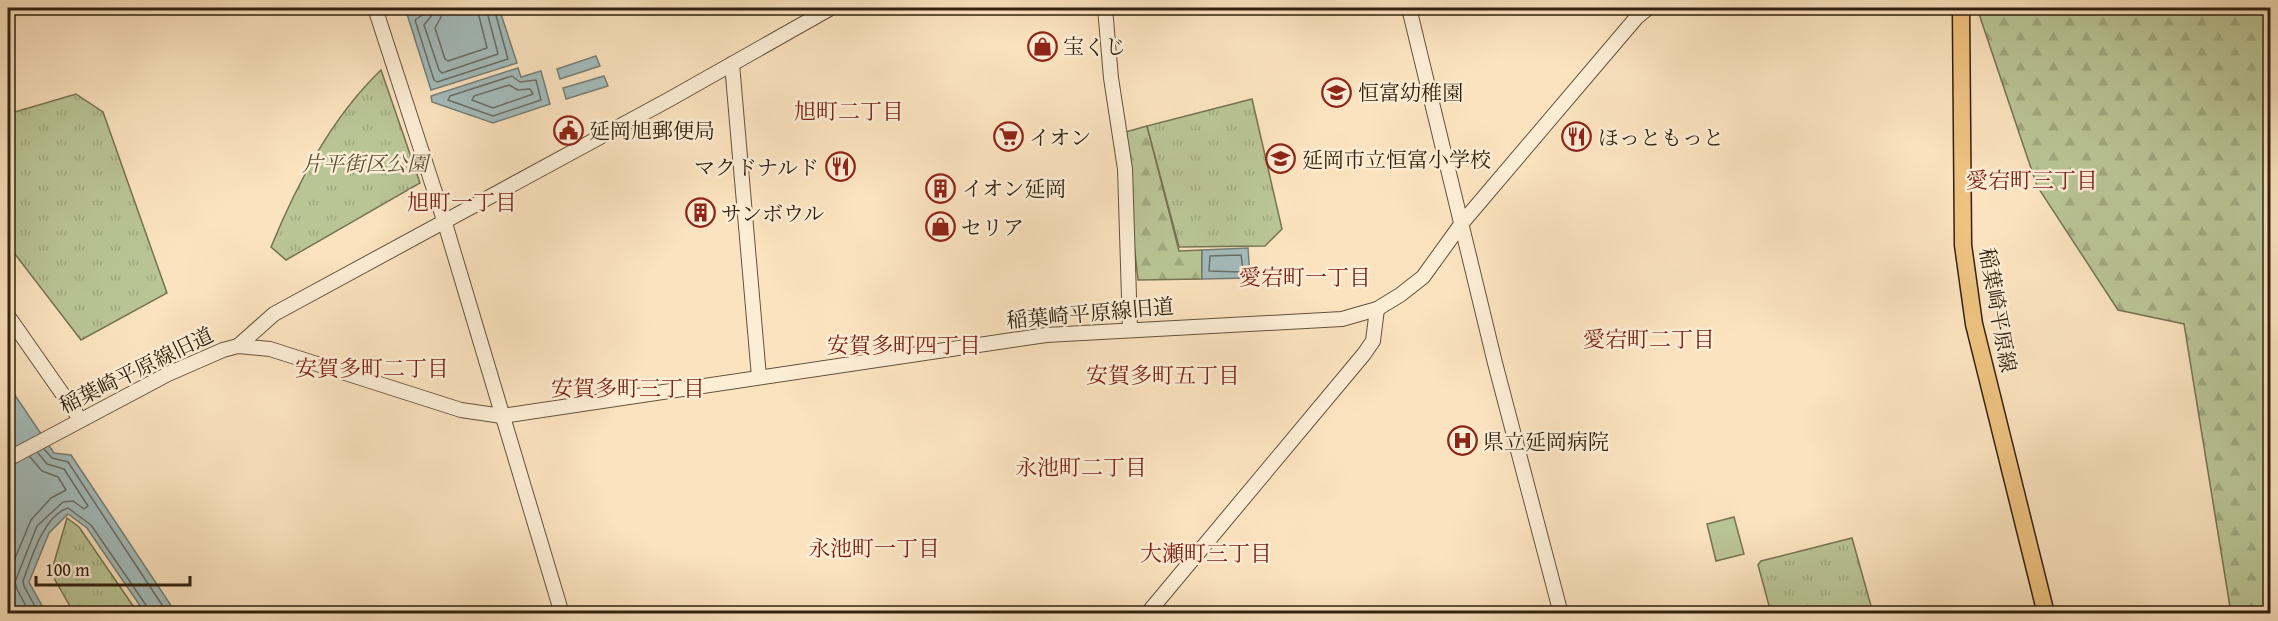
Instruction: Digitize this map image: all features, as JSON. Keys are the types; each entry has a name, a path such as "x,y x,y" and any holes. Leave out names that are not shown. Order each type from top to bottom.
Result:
{"main road":[{"name":"稲葉崎平原線","path":"1961,8 1963,244 1974,324 2046,614"}],"street":[{"path":"375,8 444,220 562,614"},
{"path":"238,346 274,314 831,8"},
{"path":"1105,8 1111,78 1125,169 1131,329"},
{"path":"1409,8 1498,374 1561,614"},
{"name":"稲葉崎平原線旧道","path":"8,459 168,374 223,350 238,346 270,350 461,410 502,416 1046,335 1342,319 1377,309 1423,277 1462,223 1637,17 1648,8"},
{"path":"732,64 759,377"},
{"path":"1147,614 1364,354 1373,341 1377,309"},
{"path":"8,316 80,419"}],"green space":[{"path":"1977,8 2270,8 2270,613 2231,613 2184,324 2118,310 2037,186"},
{"name":"片平街区公園","path":"381,70 420,183 286,260 271,247 304,176 346,109"},
{"path":"76,94 103,112 167,293 81,340 8,245 8,118 15,112"},
{"path":"1252,99 1282,229 1265,246 1179,247 1147,126"},
{"path":"1147,126 1179,251 1202,250 1202,279 1138,280 1122,133"},
{"path":"1734,517 1744,554 1716,561 1707,524"},
{"path":"67,518 79,527 138,613 74,613 51,573"},
{"path":"1852,538 1873,613 1771,613 1758,565 1761,561"}],"water":[{"path":"428,8 499,8 517,63 431,90 407,14"},
{"path":"596,56 600,66 560,79 557,69"},
{"path":"518,68 521,77 541,71 550,104 493,123 432,102 431,96"},
{"path":"604,76 608,86 566,99 563,88"},
{"path":"1248,248 1250,278 1202,279 1202,250"},
{"path":"8,385 54,453 71,455 176,613 145,613 87,528 68,514 49,533 29,582 46,613 8,613"}],"place":[{"name":"宝くじ","path":"1042,46"},
{"name":"恒富幼稚園","path":"1337,92"},
{"name":"延岡旭郵便局","path":"568,130"},
{"name":"イオン","path":"1008,137"},
{"name":"ほっともっと","path":"1577,137"},
{"name":"延岡市立恒富小学校","path":"1281,159"},
{"name":"マクドナルド","path":"840,167"},
{"name":"イオン延岡","path":"941,188"},
{"name":"サンボウル","path":"700,213"},
{"name":"セリア","path":"940,227"},
{"name":"県立延岡病院","path":"1462,441"}],"district":[{"name":"旭町二丁目","path":"849,111"},
{"name":"愛宕町三丁目","path":"2032,180"},
{"name":"旭町一丁目","path":"462,202"},
{"name":"愛宕町一丁目","path":"1305,277"},
{"name":"愛宕町二丁目","path":"1649,339"},
{"name":"安賀多町四丁目","path":"904,345"},
{"name":"安賀多町二丁目","path":"372,368"},
{"name":"安賀多町五丁目","path":"1163,375"},
{"name":"安賀多町三丁目","path":"628,388"},
{"name":"永池町二丁目","path":"1081,467"},
{"name":"永池町一丁目","path":"874,548"},
{"name":"大瀬町三丁目","path":"1206,553"}]}
